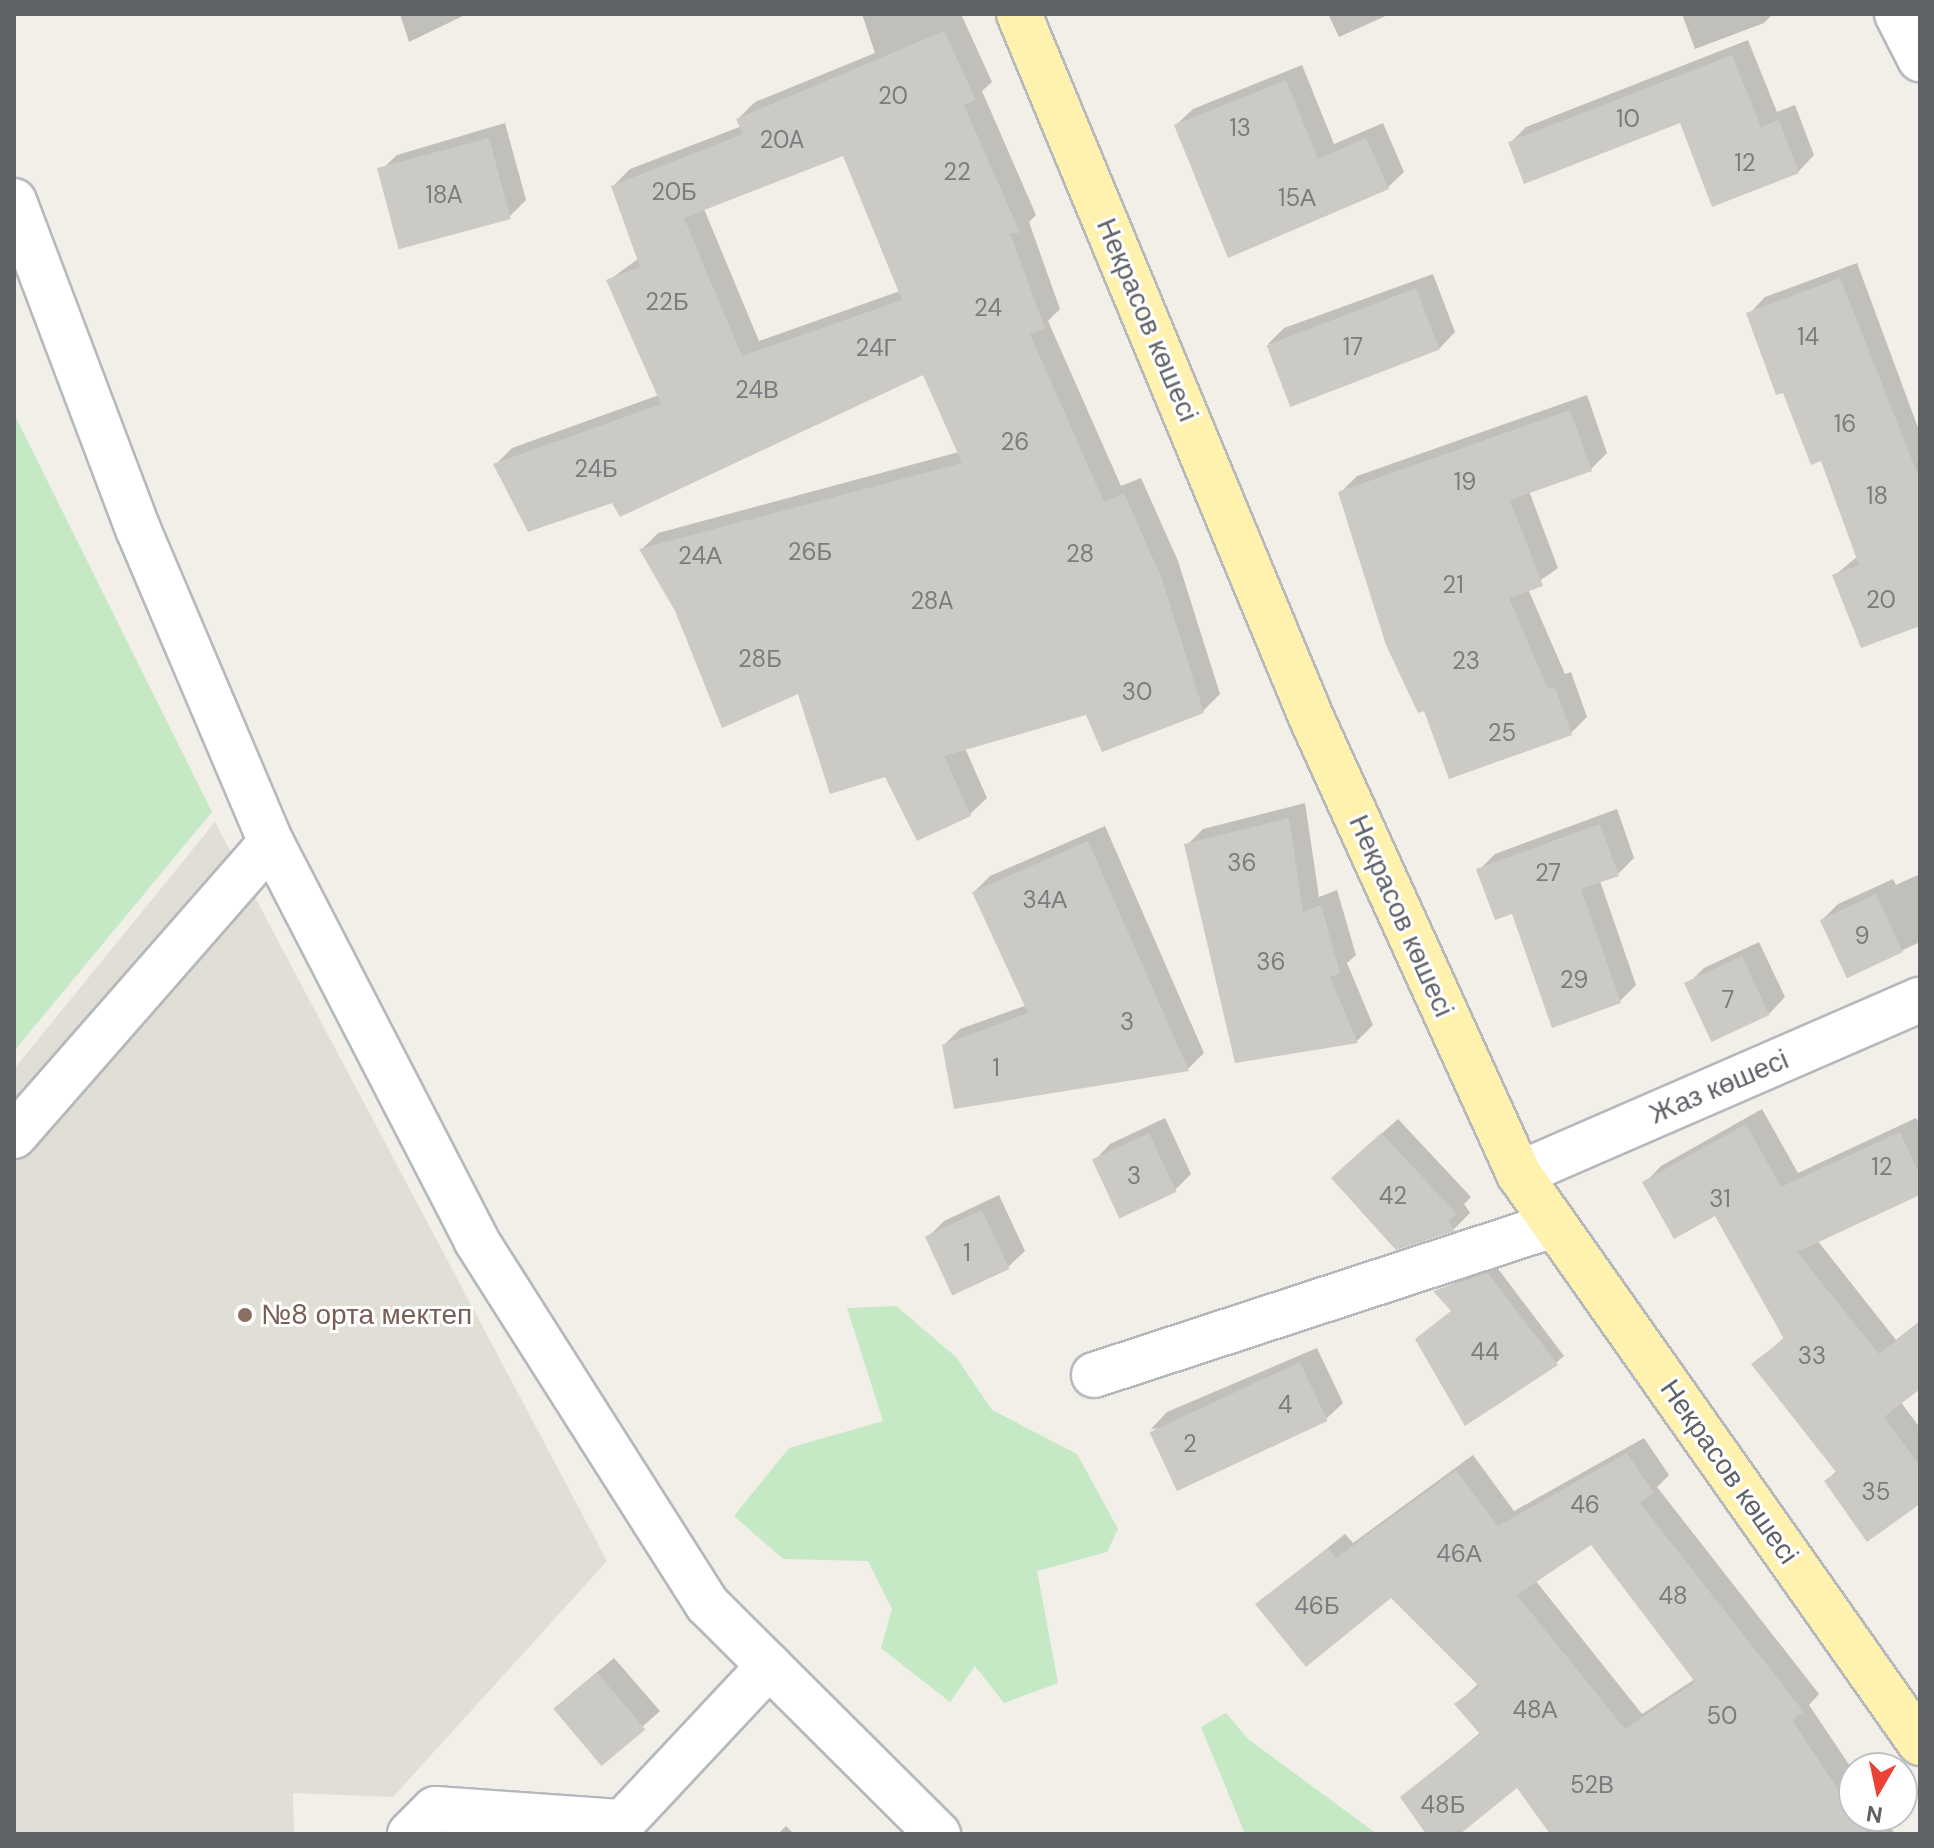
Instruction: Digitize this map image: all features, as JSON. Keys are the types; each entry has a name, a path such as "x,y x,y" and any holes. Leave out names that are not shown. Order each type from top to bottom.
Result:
{"main road":[{"name":"Некрасов көшесі","path":"1019,14 1311,717 1519,1174 1920,1743"}],"street":[{"path":"1897,14 1920,59"},
{"path":"14,201 138,529 271,842 476,1240 708,1605 938,1834"},
{"path":"14,1136 271,842"},
{"name":"Жаз көшесі","path":"1519,1174 1920,1000"},
{"path":"1094,1375 1554,1225"},
{"path":"410,1834 435,1809 623,1828 769,1666"}],"shaded area":[{"name":"№8 орта мектеп","path":"215,822 607,1561 393,1797 293,1793 294,1834 14,1834 14,1069"}],"green space":[{"path":"14,414 212,812 14,1051"},
{"path":"896,1306 956,1357 992,1410 1077,1454 1118,1529 1107,1552 1037,1571 1058,1683 1004,1703 975,1666 950,1702 881,1648 892,1609 868,1561 783,1559 734,1516 789,1448 883,1421 847,1308"},
{"path":"1226,1713 1248,1739 1377,1834 1245,1834 1201,1727"}],"building":[{"path":"944,31 976,100 964,105 1020,233 1010,233 1045,328 1030,334 1104,502 1124,493 1162,579 1204,713 1102,752 1086,715 944,756 971,816 917,841 885,777 830,794 798,694 722,728 675,611 639,549 962,463 923,375 620,517 612,503 528,532 493,464 661,404 606,280 640,267 611,186 743,134 736,119","holes":["843,156 902,300 742,356 684,218"]},
{"path":"1732,55 1761,127 1779,120 1799,173 1712,207 1680,123 1524,184 1508,142"},
{"path":"1286,80 1318,159 1366,138 1389,189 1228,258 1174,125"},
{"path":"489,138 511,219 399,249 377,168"},
{"path":"1840,278 1920,480 1920,626 1861,648 1832,575 1859,565 1821,461 1811,465 1783,393 1776,395 1746,313"},
{"path":"1416,288 1440,350 1290,407 1267,345"},
{"path":"1570,410 1592,471 1510,500 1543,586 1509,598 1548,689 1555,687 1572,735 1449,779 1424,711 1418,713 1386,645 1338,492"},
{"path":"1289,818 1303,912 1321,905 1340,973 1330,977 1358,1043 1235,1063 1184,844"},
{"path":"1600,824 1619,876 1581,889 1621,1003 1552,1028 1512,914 1495,920 1476,869"},
{"path":"1088,841 1189,1071 954,1109 942,1045 1028,1013 972,892"},
{"path":"1876,894 1903,952 1847,978 1820,920"},
{"path":"1742,956 1769,1015 1711,1042 1684,983"},
{"path":"1746,1124 1781,1187 1900,1132 1920,1176 1920,1195 1797,1252 1879,1354 1920,1322 1920,1389 1884,1417 1920,1466 1920,1504 1867,1542 1824,1481 1836,1472 1751,1364 1784,1339 1715,1216 1674,1239 1642,1182"},
{"path":"1149,1133 1176,1192 1119,1219 1092,1160"},
{"path":"1381,1133 1457,1214 1448,1221 1455,1231 1396,1250 1331,1178"},
{"path":"982,1210 1009,1269 952,1296 925,1237"},
{"path":"1488,1273 1558,1365 1465,1426 1415,1339 1451,1311 1433,1291"},
{"path":"1300,1362 1327,1421 1177,1491 1150,1432"},
{"path":"1627,1453 1654,1493 1640,1503 1804,1712 1792,1720 1838,1789 1838,1832 1868,1834 1550,1834 1517,1788 1460,1834 1426,1834 1400,1797 1480,1734 1454,1704 1479,1686 1391,1598 1306,1667 1255,1604 1328,1548 1336,1558 1456,1470 1498,1526","holes":["1591,1545 1695,1682 1625,1729 1517,1595"]},
{"path":"597,1672 645,1729 602,1766 553,1709"}],"place":[{"name":"№8 орта мектеп","path":"245,1315"}]}
